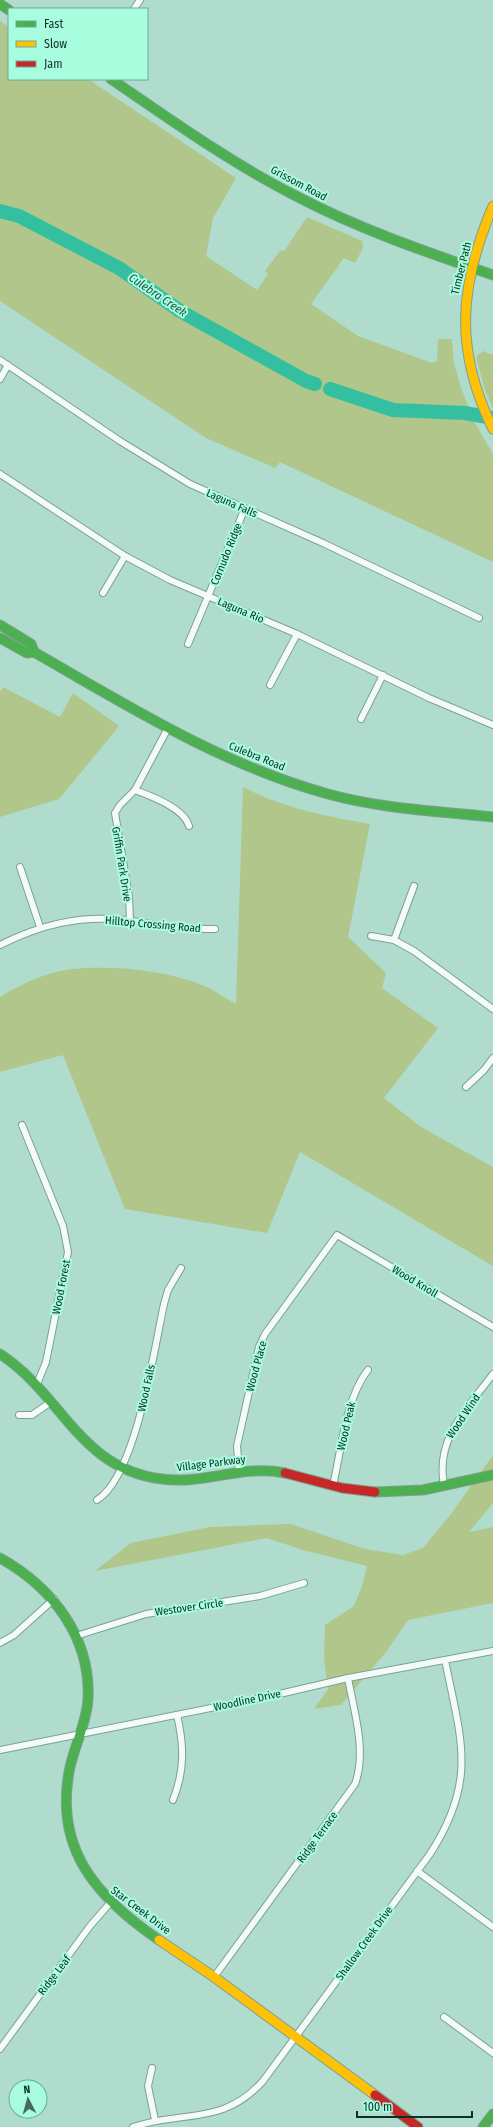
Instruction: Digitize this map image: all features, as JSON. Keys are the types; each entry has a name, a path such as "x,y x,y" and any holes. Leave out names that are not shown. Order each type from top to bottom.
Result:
{"street":[{"name":"Grissom Road","path":"112,80 230,159 291,194 391,239 493,276"},
{"name":"Timber Path","path":"493,206 471,268 465,301 465,343 472,382 493,429"},
{"name":"Laguna Falls","path":"0,360 161,467 202,490 323,542 479,618"},
{"path":"0,379 8,365"},
{"name":"Laguna Rio","path":"0,474 125,556 170,580 297,634 429,698 493,725"},
{"name":"Cornudo Ridge","path":"188,644 245,508"},
{"path":"103,593 125,556"},
{"name":"Culebra Road","path":"0,625 31,644 34,652"},
{"path":"270,685 297,634"},
{"name":"Culebra Road","path":"0,638 27,653 34,652 168,728 262,772 329,794 395,806 493,818"},
{"path":"361,719 383,675"},
{"name":"Griffin Park Drive","path":"130,921 129,897 115,812 135,790 168,728"},
{"path":"135,790 158,799 187,818 189,826"},
{"path":"20,867 40,927"},
{"path":"394,940 414,886"},
{"name":"Hilltop Crossing Road","path":"0,945 40,927 66,921 130,921 171,927 215,929"},
{"path":"371,936 394,940 414,951 493,1009"},
{"path":"466,1087 484,1070 493,1058"},
{"name":"Wood Forest","path":"22,1125 63,1226 68,1252 46,1362 37,1384"},
{"name":"Wood Knoll","path":"337,1235 493,1327"},
{"name":"Wood Place","path":"239,1471 237,1446 259,1346 265,1334 337,1235"},
{"name":"Wood Falls","path":"97,1500 112,1486 136,1431 164,1304 168,1290 181,1268"},
{"name":"Village Parkway","path":"0,1354 18,1364 37,1384 86,1445 121,1468 150,1477 179,1480 194,1479 239,1471 268,1470 286,1473 352,1490 389,1494 493,1475"},
{"name":"Wood Peak","path":"333,1486 351,1403 356,1388 368,1370"},
{"name":"Wood Wind","path":"444,1485 441,1466 445,1444 455,1425 493,1374"},
{"path":"19,1415 32,1415 51,1402"},
{"name":"Star Creek Drive","path":"0,1558 28,1575 54,1599 76,1636 84,1664 88,1700 66,1784 65,1800 68,1829 72,1844 84,1870 110,1903 214,1977 418,2127"},
{"name":"Westover Circle","path":"76,1636 146,1614 260,1596 304,1583"},
{"path":"0,1643 14,1634 54,1599"},
{"name":"Woodline Drive","path":"0,1750 177,1715 348,1678 493,1651"},
{"name":"Shallow Creek Drive","path":"133,2127 155,2120 205,2115 224,2110 241,2101 263,2081 440,1838 449,1820 461,1782 463,1767 461,1740 445,1660"},
{"name":"Ridge Terrace","path":"214,1977 355,1784 359,1773 361,1754 348,1678"},
{"path":"173,1800 180,1779 183,1757 182,1735 177,1715"},
{"path":"417,1871 493,1927"},
{"name":"Ridge Leaf","path":"0,2049 81,1938 110,1903"},
{"path":"444,2017 493,2053"},
{"path":"152,2068 148,2086 155,2120"},
{"path":"483,2127 493,2114"}],"green space":[{"path":"0,21 8,26 8,80 89,80 236,178 213,218 206,256 257,290 268,274 265,271 280,251 285,250 307,217 362,241 363,248 355,263 344,258 311,304 358,336 432,363 437,361 438,339 452,339 454,363 461,388 474,421 493,454 493,562 280,462 275,468 206,438 0,301"},
{"path":"483,351 493,355 493,409 485,390 476,357"},
{"path":"3,687 60,717 73,693 119,726 59,799 0,817 0,692"},
{"path":"243,787 273,801 289,806 370,824 348,937 386,973 382,988 438,1028 384,1098 421,1127 493,1167 493,1266 300,1152 267,1233 125,1209 63,1055 0,1072 0,997 17,987 54,972 89,968 122,968 140,970 174,976 205,986 236,1004"},
{"path":"493,1455 493,1503 469,1532 493,1527 493,1603 408,1620 386,1652 341,1705 314,1709 328,1689 324,1659 325,1625 354,1606 362,1586 367,1566 303,1550 267,1538 95,1571 131,1543 210,1527 291,1524 365,1549 403,1555 423,1548 451,1514"}],"waterway":[{"name":"Culebra Creek","path":"0,211 19,216 119,268 180,311 306,381 315,384"},
{"name":"Culebra Creek","path":"330,389 393,410 465,413 493,418"}],"traffic: fast":[{"path":"0,4 8,9"},
{"path":"112,80 248,170 296,196 368,229 418,249 493,275"},
{"path":"0,625 31,644 34,652"},
{"path":"0,638 27,653 34,652 140,713 213,751 289,782 328,794 369,803 410,809 493,817"},
{"path":"0,1354 21,1370 40,1389 73,1428 91,1446 110,1461 134,1472 162,1479 178,1480 254,1471 285,1473"},
{"path":"375,1492 423,1490 493,1475"},
{"path":"0,1558 19,1570 51,1599 65,1616 83,1655 87,1676 88,1699 83,1724 70,1767 66,1796 68,1822 74,1846 84,1868 99,1888 136,1924 159,1940"},
{"path":"483,2127 493,2114"}],"traffic: slow":[{"path":"493,206 473,263 468,291 466,318 467,345 472,372 480,400 493,429"},
{"path":"159,1940 214,1977 375,2095"}],"traffic: jam":[{"path":"285,1473 342,1488 375,1492"},
{"path":"375,2095 418,2127"}]}
